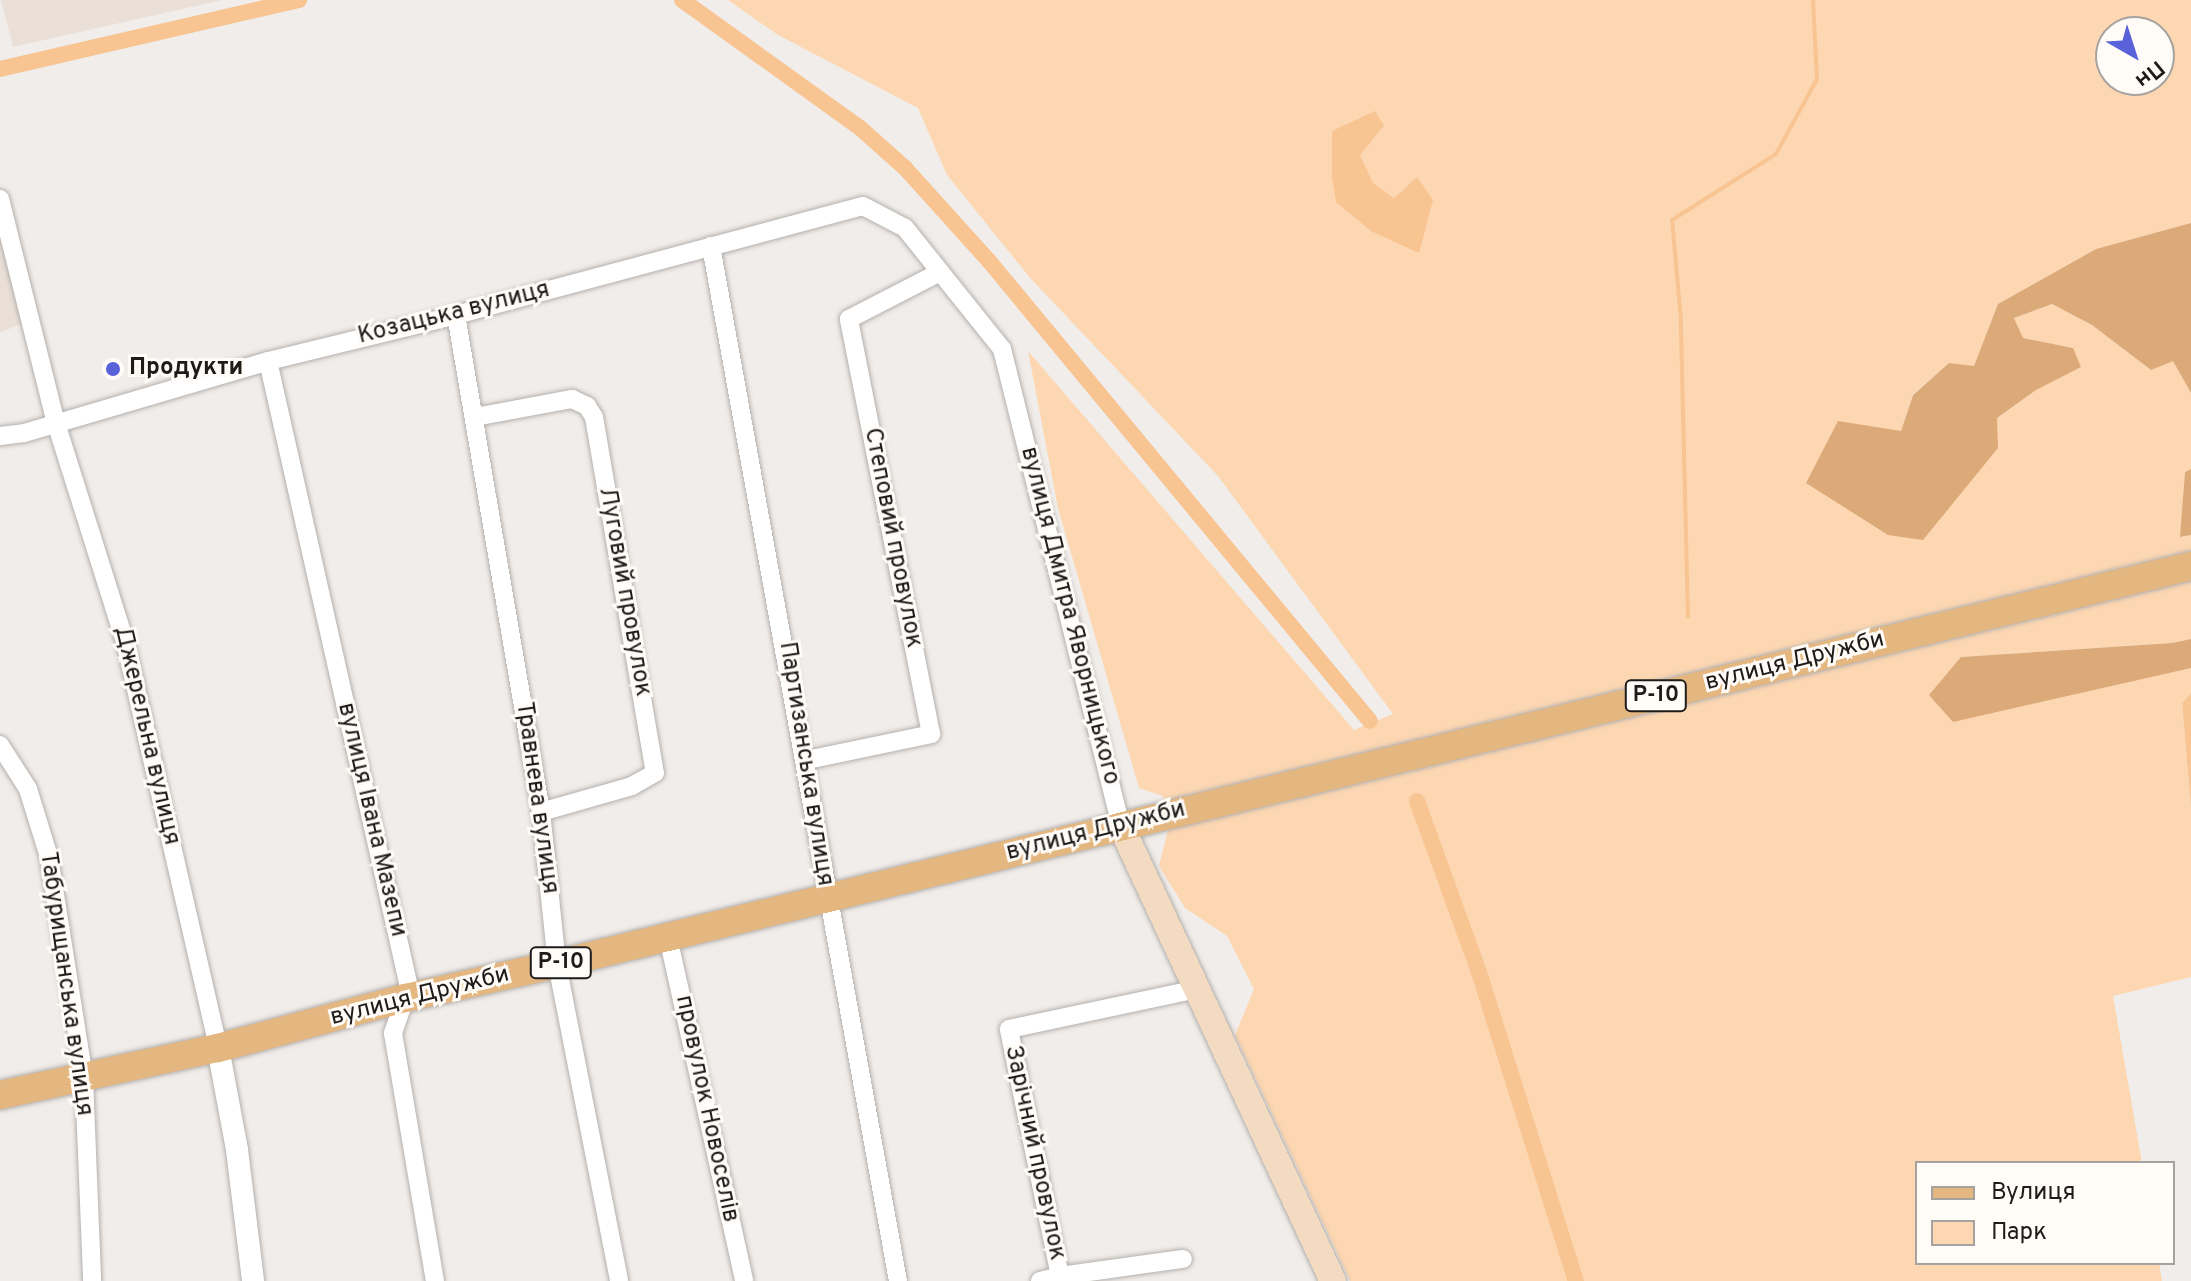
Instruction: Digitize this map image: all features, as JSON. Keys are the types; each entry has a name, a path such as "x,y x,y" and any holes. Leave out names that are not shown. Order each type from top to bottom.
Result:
{"main road":[{"name":"вулиця Дружби","path":"0,1095 218,1048 405,998 557,964 2191,566"},
{"name":"вулиця Дмитра Яворницького","path":"1121,826 1333,1281"}],"street":[{"name":"Джерельна вулиця","path":"0,199 56,423 126,645 218,1048 237,1150 253,1281"},
{"name":"Козацька вулиця","path":"0,436 56,423 268,361 456,315 863,206 905,228"},
{"name":"вулиця Дмитра Яворницького","path":"905,228 1002,349 1121,826"},
{"name":"Партизанська вулиця","path":"711,246 807,760 827,898 898,1281"},
{"name":"Степовий провулок","path":"807,760 931,734 849,319 940,272"},
{"name":"Травнева вулиця","path":"456,315 541,812 557,964 619,1281"},
{"name":"вулиця Івана Мазепи","path":"268,361 409,987 393,1033 435,1281"},
{"name":"Луговий провулок","path":"475,417 572,399 587,406 594,417 655,773 632,786 541,812"},
{"name":"Табурищанська вулиця","path":"0,745 28,789 49,857 84,1078 92,1281"},
{"name":"провулок Новоселів","path":"668,937 744,1281"},
{"name":"Зарічний провулок","path":"1060,1276 1009,1029 1197,989"},
{"name":"Зарічний провулок","path":"1040,1281 1183,1259"}],"shaded area":[{"path":"1,0 222,0 13,47"},
{"path":"1375,111 1384,126 1360,155 1373,183 1394,198 1417,177 1433,200 1419,253 1371,231 1336,202 1332,177 1332,131"},
{"path":"2191,223 2191,393 2173,361 2151,370 2092,325 2052,304 2014,318 2023,338 2073,348 2081,367 2036,390 1997,418 1998,448 1923,540 1888,535 1806,483 1838,421 1901,431 1913,395 1949,363 1974,366 1998,304 2096,249"},
{"path":"0,233 22,323 0,333"},
{"path":"2191,469 2191,535 2180,537 2185,472"},
{"path":"2191,639 2191,668 1953,722 1929,695 1961,657 2172,643"},
{"path":"2191,693 2191,808 2182,703"}],"green space":[{"path":"728,0 2191,0 2191,223 2096,249 1998,304 1974,367 1949,363 1913,394 1901,431 1806,483 1997,418 2036,390 2073,348 2023,339 2014,318 2052,304 2092,325 2151,370 2173,360 2191,393 2191,469 2185,472 2181,537 2191,535 2191,639 2172,643 1961,657 2172,670 2191,668 2191,693 2182,703 2191,808 2191,977 2113,996 2142,1161 1915,1161 1915,1265 2159,1265 2162,1281 1350,1281 1235,1035 1254,989 1227,936 1185,908 1159,866 1169,826 1163,796 1139,788 1058,508 1028,351 1354,730 1393,714 1218,476 1031,279 947,175 918,108 778,35","holes":["1384,126 1359,155 1373,183 1394,198 1417,177 1371,231 1332,131"]}],"waterway":[{"path":"0,69 299,0"},
{"path":"682,0 859,127 905,168 989,261 1370,721"},
{"path":"1688,617 1681,320 1672,220 1776,154 1817,79 1813,0"},
{"path":"1417,801 1479,972 1576,1281"}],"place":[{"name":"Продукти","path":"113,369"}]}
